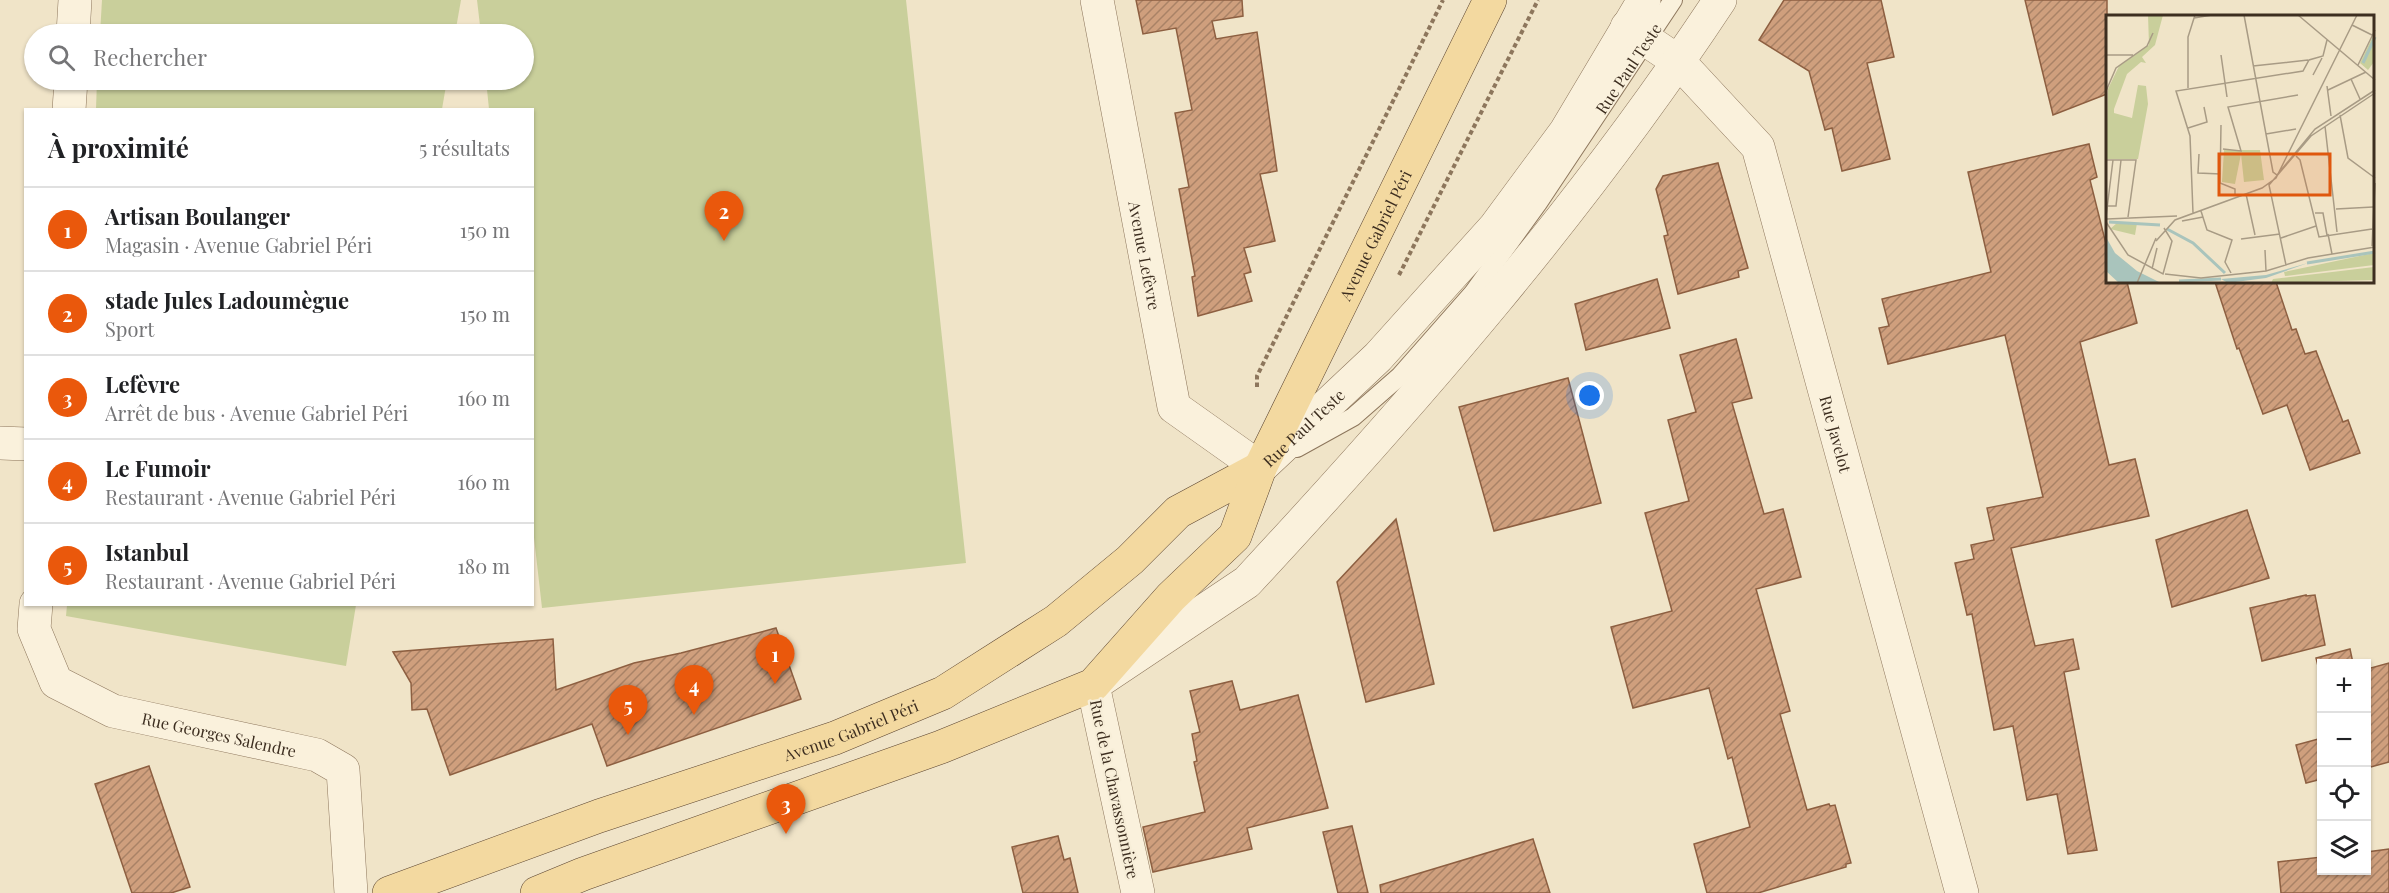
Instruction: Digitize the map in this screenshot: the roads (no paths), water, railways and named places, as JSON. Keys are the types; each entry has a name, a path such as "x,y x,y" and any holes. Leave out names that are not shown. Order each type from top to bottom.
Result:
{"main road":[{"name":"Avenue Gabriel Péri","path":"537,893 586,883 941,747 1093,685 1171,597 1235,536 1260,468 1490,0"},
{"name":"Avenue Gabriel Péri","path":"389,893 599,816 835,738 943,693 1056,621 1130,560 1178,512 1260,468"}],"street":[{"path":"74,24 75,0"},
{"name":"Avenue Lefèvre","path":"1097,0 1174,407 1260,468"},
{"name":"Rue Paul Teste","path":"1260,468 1378,357 1495,226 1636,34 1644,0"},
{"name":"Rue Paul Teste","path":"1093,685 1247,582 1255,574 1350,469 1519,273 1679,62 1720,0"},
{"name":"Rue Javelot","path":"1636,34 1679,62 1758,147 1962,893"},
{"path":"69,108 70,90"},
{"path":"0,443 24,444"},
{"name":"Rue Georges Salendre","path":"36,606 33,629 56,682 113,711 317,755 343,770 351,893"},
{"name":"Rue de la Chavassonnière","path":"1093,685 1138,893"}],"lane":[{"name":"Rue Paul Teste","path":"1636,34 1673,0"},
{"name":"Rue Paul Teste","path":"1679,62 1702,0"}],"place":[{"name":"stade Jules Ladoumègue","path":"724,241"},
{"name":"Artisan Boulanger","path":"775,684"},
{"name":"Le Fumoir","path":"694,715"},
{"name":"Istanbul","path":"628,735"},
{"name":"Lefèvre","path":"786,834"}]}
